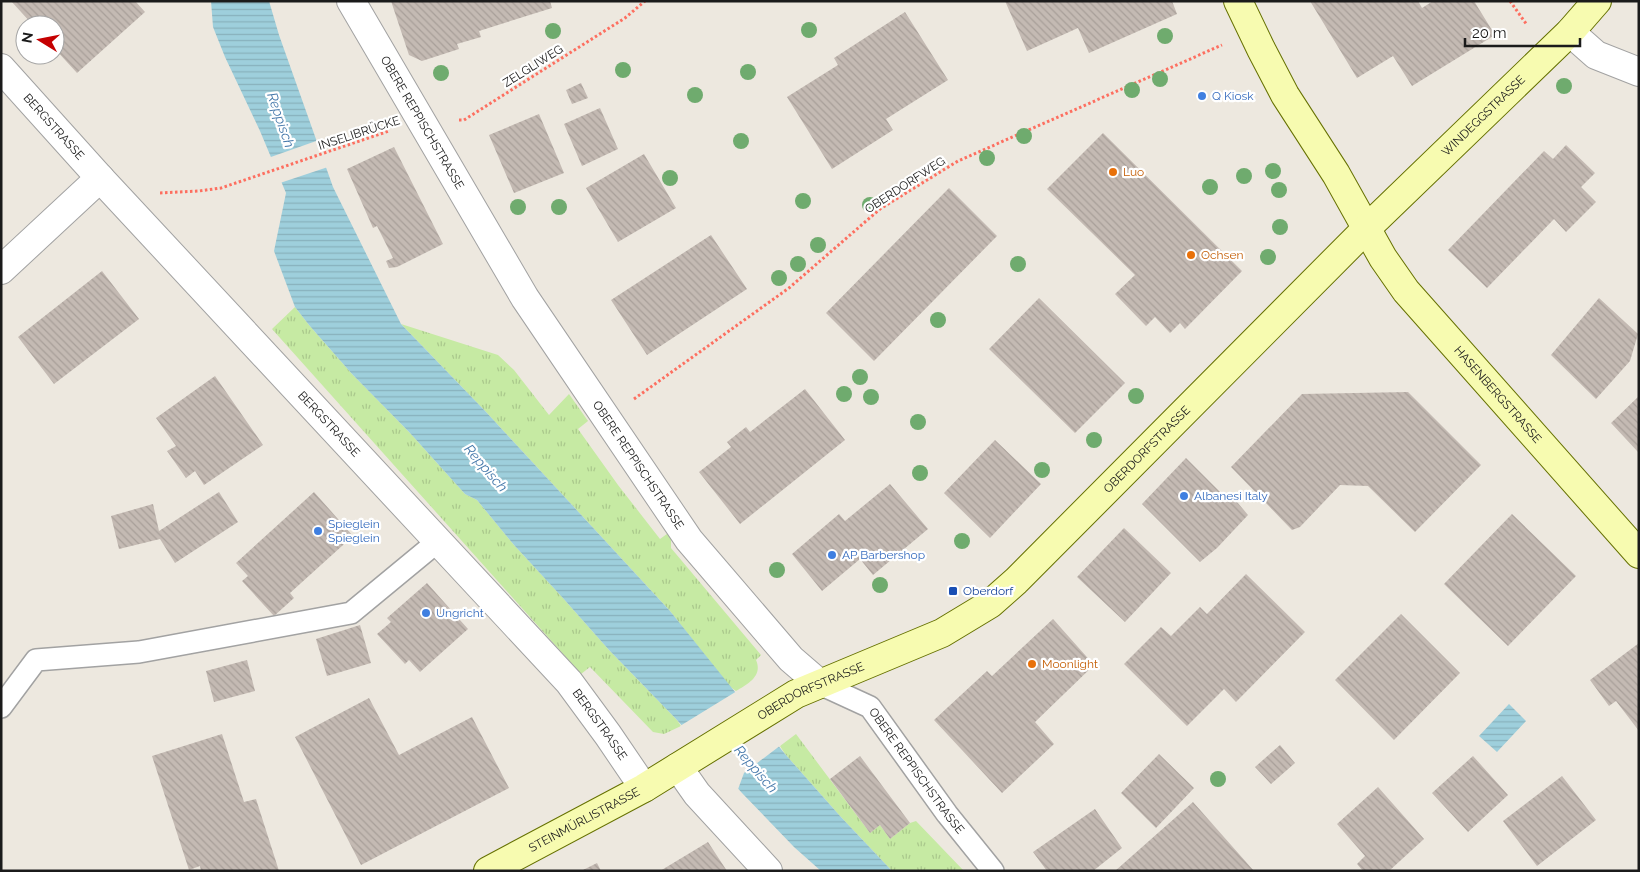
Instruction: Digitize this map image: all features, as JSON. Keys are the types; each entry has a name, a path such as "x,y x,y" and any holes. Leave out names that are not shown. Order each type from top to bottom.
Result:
{"street":[{"name":"OBERE REPPISCHSTRASSE","path":"351,1 525,298 689,540 791,660 820,684"},
{"path":"1238,1 1285,95 1336,174 1367,228"},
{"name":"WINDEGGSTRASSE","path":"1367,228 1570,32 1597,1"},
{"path":"1570,32 1596,55 1639,72"},
{"name":"BERGSTRASSE","path":"1,68 100,178 569,682 644,788"},
{"path":"1,270 100,178"},
{"name":"HASENBERGSTRASSE","path":"1367,228 1406,291 1639,554"},
{"name":"OBERDORFSTRASSE","path":"687,762 796,694 942,633 990,604 1016,581 1367,228"},
{"path":"687,762 697,794 768,871"},
{"name":"STEINMÜRLISTRASSE","path":"488,871 644,788 687,762"}],"lane":[{"path":"1,707 36,660 139,652 350,613 437,542"},
{"name":"OBERE REPPISCHSTRASSE","path":"820,684 870,707 947,814 994,871"}],"path":[{"name":"ZELGLIWEG","path":"422,124 464,120 625,18 646,1"},
{"path":"1510,1 1524,21"},
{"name":"OBERDORFWEG","path":"607,419 789,288 880,209 958,161 1253,32"},
{"name":"INSELIBRÜCKE","path":"136,216 161,192 199,192 221,188 397,129 422,124"}],"green space":[{"path":"295,307 352,374 410,433 465,494 477,500 514,545 681,726 664,734 653,732 590,667 581,674 272,329"},
{"path":"401,324 498,355 514,370 549,415 569,394 588,421 578,429 618,485 660,539 671,531 671,548 761,655 756,660 758,671 753,679 736,691 729,686 670,611 487,413"},
{"path":"796,734 870,833 880,825 890,839 910,823 916,821 964,871 892,871 785,754 780,746"}],"water":[{"name":"Reppisch","path":"211,1 269,1 279,35 333,187 401,324 487,413 670,611 785,754 892,871 821,871 794,847 742,793 677,720 609,650 514,545 477,500 465,494 410,433 352,374 309,325 295,307 274,251 286,193 213,27"},
{"path":"1509,704 1526,721 1497,752 1479,736"}],"pier":[{"path":"319,140 328,167 280,183 268,158"},
{"path":"737,691 781,745 744,773 737,792 680,726"}],"building":[{"path":"11,1 135,1 145,12 77,73 65,60 65,15 24,15"},
{"path":"391,1 550,1 552,8 479,31 481,37 457,44 459,49 422,61 409,55"},
{"path":"1005,1 1172,1 1177,14 1089,53 1078,28 1027,51"},
{"path":"1310,1 1418,1 1422,8 1433,1 1474,1 1495,35 1412,86 1393,56 1357,78"},
{"path":"905,12 948,80 886,119 893,130 832,169 787,97 838,65 834,58"},
{"path":"581,83 588,98 572,104 566,90"},
{"path":"600,108 618,149 582,166 564,124"},
{"path":"539,114 564,173 514,193 489,135"},
{"path":"1103,133 1242,271 1185,329 1180,323 1170,333 1155,317 1146,326 1115,294 1135,275 1047,189"},
{"path":"1566,145 1595,173 1581,187 1596,202 1566,232 1554,219 1487,288 1448,250 1544,151 1553,159"},
{"path":"394,147 443,244 397,267 389,268 386,261 393,258 377,226 373,228 347,169"},
{"path":"644,154 676,208 618,242 586,188"},
{"path":"949,188 997,236 874,361 826,313"},
{"path":"711,235 747,289 647,355 611,300"},
{"path":"102,271 139,319 54,384 18,337"},
{"path":"1039,298 1125,383 1075,433 989,349"},
{"path":"1599,298 1638,334 1630,361 1596,399 1551,355"},
{"path":"215,376 263,445 204,485 195,471 186,478 167,451 176,446 156,418"},
{"path":"805,389 845,440 740,524 699,472 731,447 727,442 746,427 750,432"},
{"path":"1408,392 1481,465 1415,532 1368,486 1340,485 1300,527 1292,530 1231,467 1302,394"},
{"path":"1639,396 1639,453 1611,423"},
{"path":"995,440 1041,484 990,538 944,493"},
{"path":"1186,458 1228,500 1232,496 1248,515 1217,548 1200,562 1142,504"},
{"path":"890,484 928,529 873,575 860,559 822,591 792,554 839,514 845,521"},
{"path":"219,492 238,522 175,563 160,539 119,549 111,516 153,504 159,531"},
{"path":"314,492 353,536 290,593 294,598 274,616 242,581 248,576 236,563"},
{"path":"1512,514 1576,576 1508,646 1444,584"},
{"path":"1124,528 1171,573 1125,622 1077,577"},
{"path":"1246,574 1305,632 1236,702 1224,689 1187,726 1124,664 1161,627 1171,636 1200,607 1207,614"},
{"path":"427,583 468,629 420,672 409,660 405,664 377,634 391,622 387,618"},
{"path":"1401,614 1460,673 1394,740 1335,680"},
{"path":"1053,619 1094,665 1035,722 1054,744 1002,793 934,720 987,671 992,676"},
{"path":"360,625 371,663 327,676 316,639"},
{"path":"1639,643 1639,731 1616,701 1609,706 1590,680"},
{"path":"247,660 255,691 214,702 206,671"},
{"path":"369,698 399,755 472,717 509,788 361,865 295,737"},
{"path":"222,734 244,802 256,799 279,871 201,871 200,866 189,870 152,756"},
{"path":"1280,745 1295,763 1271,784 1255,767"},
{"path":"1159,754 1194,788 1156,828 1121,793"},
{"path":"860,756 910,823 890,839 880,825 870,833 830,779"},
{"path":"1473,756 1508,795 1468,832 1432,793"},
{"path":"1562,776 1596,820 1537,866 1503,821"},
{"path":"1378,787 1424,839 1389,871 1363,871 1357,864 1365,856 1337,824"},
{"path":"1193,802 1254,871 1115,871"},
{"path":"1095,809 1122,848 1093,871 1047,871 1033,852"},
{"path":"708,842 727,871 660,871"},
{"path":"597,863 601,871 581,871"}],"place":[{"name":"Q Kiosk","path":"1202,96"},
{"name":"Luo","path":"1113,172"},
{"name":"Ochsen","path":"1191,255"},
{"name":"Albanesi Italy","path":"1184,496"},
{"name":"Spieglein Spieglein","path":"318,531"},
{"name":"AP Barbershop","path":"832,555"},
{"name":"Oberdorf","path":"953,591"},
{"name":"Ungricht","path":"426,613"},
{"name":"Moonlight","path":"1032,664"}]}
